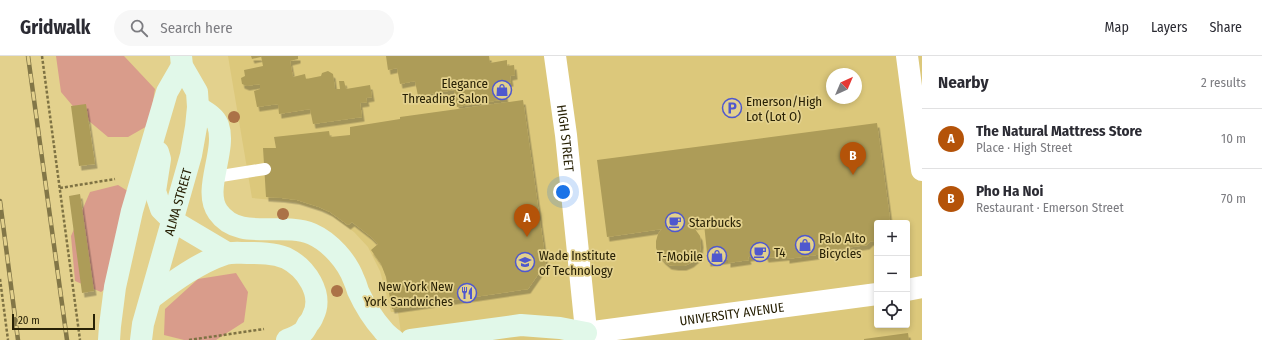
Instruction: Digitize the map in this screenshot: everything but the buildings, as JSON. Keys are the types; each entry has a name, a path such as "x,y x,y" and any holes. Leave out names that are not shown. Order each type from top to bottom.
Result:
{"main road":[{"name":"ALMA STREET","path":"141,340 143,324 152,298 192,155 198,107 197,92 181,61"},
{"name":"ALMA STREET","path":"109,340 115,287 132,211 167,92 181,61"},
{"path":"198,107 211,115 218,125 220,143 213,201 217,211 226,221 236,226 251,229 298,229 313,234 326,243 338,254 347,266 366,306 382,330 394,340"},
{"path":"152,139 160,159 155,191 160,209 173,221 227,253"},
{"path":"152,298 192,270 227,253 263,253 277,255 296,265 305,274 314,287 316,296 314,316 303,332 279,334"},
{"name":"UNIVERSITY AVENUE","path":"411,340 521,325 560,328 582,338"}],"street":[{"name":"HIGH STREET","path":"555,56 566,135 582,338"},
{"path":"907,56 922,170"},
{"path":"910,289 922,287"},
{"name":"UNIVERSITY AVENUE","path":"582,338 874,294"}],"lane":[{"path":"215,177 265,169"}],"path":[{"path":"42,56 80,340"},
{"path":"60,188 116,179"},
{"path":"0,279 8,340"},
{"path":"189,340 279,334"}],"shaded area":[{"path":"56,56 124,56 155,89 149,125 128,137 108,137 77,111 61,92"},
{"path":"228,56 922,56 922,340 402,340 398,312 391,312 380,271 368,247 354,232 326,212 295,202 252,198"},
{"path":"118,185 131,193 124,275 101,292 75,281 71,236 90,192"},
{"path":"236,273 248,292 244,322 216,340 184,340 164,335 165,309 198,279"}],"railway":[{"path":"28,56 67,340"},
{"path":"0,201 18,340"}],"place":[{"name":"Elegance Threading Salon","path":"502,90"},
{"name":"Emerson/High Lot (Lot O)","path":"732,108"},
{"name":"Pho Ha Noi","path":"853,175"},
{"name":"Starbucks","path":"675,222"},
{"name":"The Natural Mattress Store","path":"527,237"},
{"name":"Palo Alto Bicycles","path":"805,245"},
{"name":"T4","path":"760,252"},
{"name":"T-Mobile","path":"717,256"},
{"name":"Wade Institute of Technology","path":"525,262"},
{"name":"New York New York Sandwiches","path":"467,293"}]}
